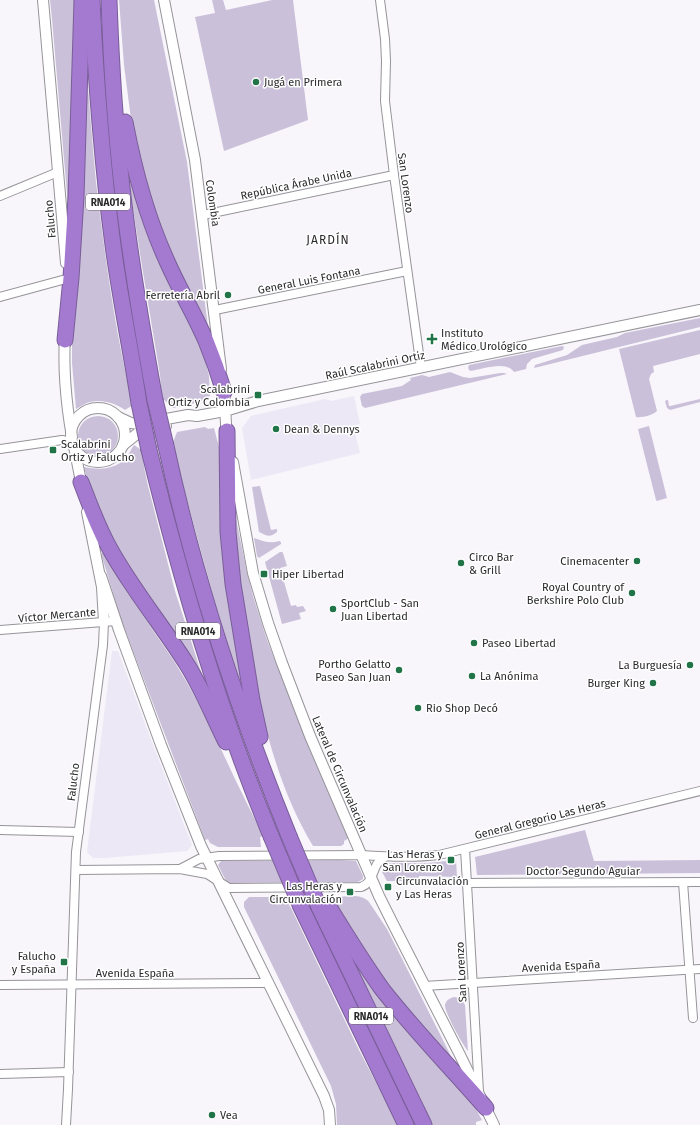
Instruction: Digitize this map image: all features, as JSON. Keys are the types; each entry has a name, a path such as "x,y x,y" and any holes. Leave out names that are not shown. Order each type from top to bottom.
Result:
{"highway":[{"path":"65,340 71,278 78,160 82,0"},
{"name":"RNA014","path":"92,0 98,106 108,199 123,309 139,403 149,450 174,548 205,654 234,740 260,809 302,907 406,1125"},
{"name":"RNA014","path":"109,0 115,112 125,210 155,400 188,536 218,640 244,719 289,836 324,907 424,1125"},
{"path":"111,45 129,147 144,202 166,260 206,341 224,392"},
{"path":"227,431 228,532 233,584 252,700 273,795"},
{"path":"81,482 95,520 110,549 127,578 190,670 260,809"},
{"path":"324,907 383,989 486,1108"}],"street":[{"name":"Falucho","path":"43,0 65,248 65,381 67,404 104,598 103,645 76,852 66,1125"},
{"name":"Colombia","path":"164,0 195,160 215,310 225,411"},
{"name":"San Lorenzo","path":"380,0 385,39 385,101 421,368"},
{"path":"0,196 58,172"},
{"name":"República Árabe Unida","path":"202,215 394,175"},
{"name":"General Luis Fontana","path":"215,310 407,271"},
{"path":"0,297 66,279"},
{"name":"Raúl Scalabrini Ortiz","path":"118,417 131,423 139,424 188,415 196,416 225,411 258,401 700,310"},
{"path":"100,408 112,412 118,417 122,423 125,438 119,452 114,457 106,461 91,461 84,458 78,452 73,441 73,425 77,419 87,411 100,408"},
{"name":"Lateral de Circunvalación","path":"225,411 227,431 255,580 268,623 302,715 371,878 494,1125"},
{"name":"Raúl Scalabrini Ortiz","path":"123,445 138,432 189,421 196,416"},
{"path":"0,449 62,440 73,441"},
{"path":"101,576 161,745 201,846 324,1096 329,1110 330,1125"},
{"name":"Víctor Mercante","path":"0,630 116,621"},
{"name":"General Gregorio Las Heras","path":"180,869 190,863 206,857 362,855 385,857 428,857 700,791"},
{"path":"0,830 79,832"},
{"name":"San Lorenzo","path":"465,849 479,1093"},
{"path":"371,878 376,865 385,857"},
{"name":"General Gregorio Las Heras","path":"76,870 180,869 207,874 229,888 361,887 365,886 371,878"},
{"path":"683,882 693,1018"},
{"name":"Doctor Segundo Aguiar","path":"466,883 700,882"},
{"name":"Avenida España","path":"424,986 700,969"},
{"name":"Avenida España","path":"0,985 269,983"},
{"path":"0,1074 69,1072"}],"shaded area":[{"path":"50,0 75,0 69,217 52,19"},
{"path":"119,0 154,0 187,162 208,327 185,283 155,214 132,127 124,65"},
{"name":"Jugá en Primera","path":"212,0 223,0 226,10 272,0 293,0 308,120 224,151 195,17 215,13"},
{"path":"86,67 96,182 107,266 121,350 133,405 125,410 117,405 104,401 95,401 84,404 76,409 72,363 72,322"},
{"path":"128,162 205,358 209,376 210,396 200,402 173,408 162,398 160,375 130,189"},
{"path":"700,318 700,327 534,368 535,365 567,355 582,345 617,337 625,333"},
{"path":"700,330 700,354 653,366 654,372 651,374 649,379 657,411 647,416 636,417 619,349"},
{"path":"562,346 564,347 563,350 532,359 527,364 526,369 514,372 506,366 494,366 470,371 468,368 469,365"},
{"path":"450,372 470,378 500,373 507,374 365,408 362,406 360,397 362,394 402,386 411,380 410,378 422,375 429,377"},
{"path":"354,396 360,424 353,426 360,453 251,480 242,428 251,416 325,399 331,401"},
{"path":"700,399 700,402 670,410 667,408 665,401 668,400 670,406"},
{"path":"102,416 109,419 115,425 118,436 117,444 109,453 102,456 94,456 87,453 79,444 78,432 81,425 90,417"},
{"path":"649,426 667,498 657,501 638,429"},
{"path":"205,427 208,429 214,428 220,451 241,682 213,595 172,445 177,432"},
{"path":"134,445 143,451 144,467 148,486 175,591 200,669 214,705 134,583 94,504 84,467 100,469 121,463"},
{"path":"260,486 271,530 277,529 277,532 270,536 259,532 252,487"},
{"path":"231,495 247,572 267,640 306,739 349,838 344,841 344,844 341,846 313,846 291,804 275,759 257,690 243,611"},
{"path":"254,538 270,542 279,541 281,544 259,558 257,556"},
{"path":"280,552 283,553 287,566 280,568 291,606 303,606 306,611 299,613 301,619 282,624 265,562"},
{"path":"104,553 124,588 174,661 206,717 263,836 260,837 261,847 218,847 210,843 208,839 205,840 122,622 101,554"},
{"path":"112,651 118,651 192,845 187,851 105,858 93,858 87,852"},
{"path":"585,830 594,861 700,860 700,873 477,875 475,857"},
{"path":"456,860 457,877 419,876 419,881 387,881 382,872 384,865 389,863 427,863"},
{"path":"221,861 356,861 363,879 358,882 229,883 226,881 218,865"},
{"path":"358,896 369,902 387,929 454,1062 436,1046 380,975 337,907 335,897"},
{"path":"249,897 284,897 291,908 359,1050 398,1125 337,1125 336,1104 331,1086 244,907 244,902"},
{"path":"344,942 472,1102 482,1120 476,1122 476,1125 432,1125 421,1099"},
{"path":"454,997 461,998 465,1005 468,1051 462,1043 445,1008 446,1002"}],"place":[{"name":"Jugá en Primera","path":"256,82"},
{"name":"Ferretería Abril","path":"228,295"},
{"name":"Instituto Médico Urológico","path":"432,339"},
{"name":"Scalabrini Ortiz y Colombia","path":"258,395"},
{"name":"Dean & Dennys","path":"276,429"},
{"name":"Scalabrini Ortiz y Falucho","path":"53,450"},
{"name":"Cinemacenter","path":"637,561"},
{"name":"Circo Bar & Grill","path":"461,563"},
{"name":"Hiper Libertad","path":"264,574"},
{"name":"Royal Country of Berkshire Polo Club","path":"632,593"},
{"name":"SportClub - San Juan Libertad","path":"333,609"},
{"name":"Paseo Libertad","path":"474,643"},
{"name":"La Burguesía","path":"690,665"},
{"name":"Portho Gelatto Paseo San Juan","path":"399,670"},
{"name":"La Anónima","path":"472,676"},
{"name":"Burger King","path":"653,683"},
{"name":"Rio Shop Decó","path":"418,708"},
{"name":"Las Heras y San Lorenzo","path":"451,860"},
{"name":"Circunvalación y Las Heras","path":"388,887"},
{"name":"Las Heras y Circunvalación","path":"350,892"},
{"name":"Falucho y España","path":"64,962"},
{"name":"Vea","path":"212,1115"}],"district":[{"name":"JARDÍN","path":"328,240"}]}
